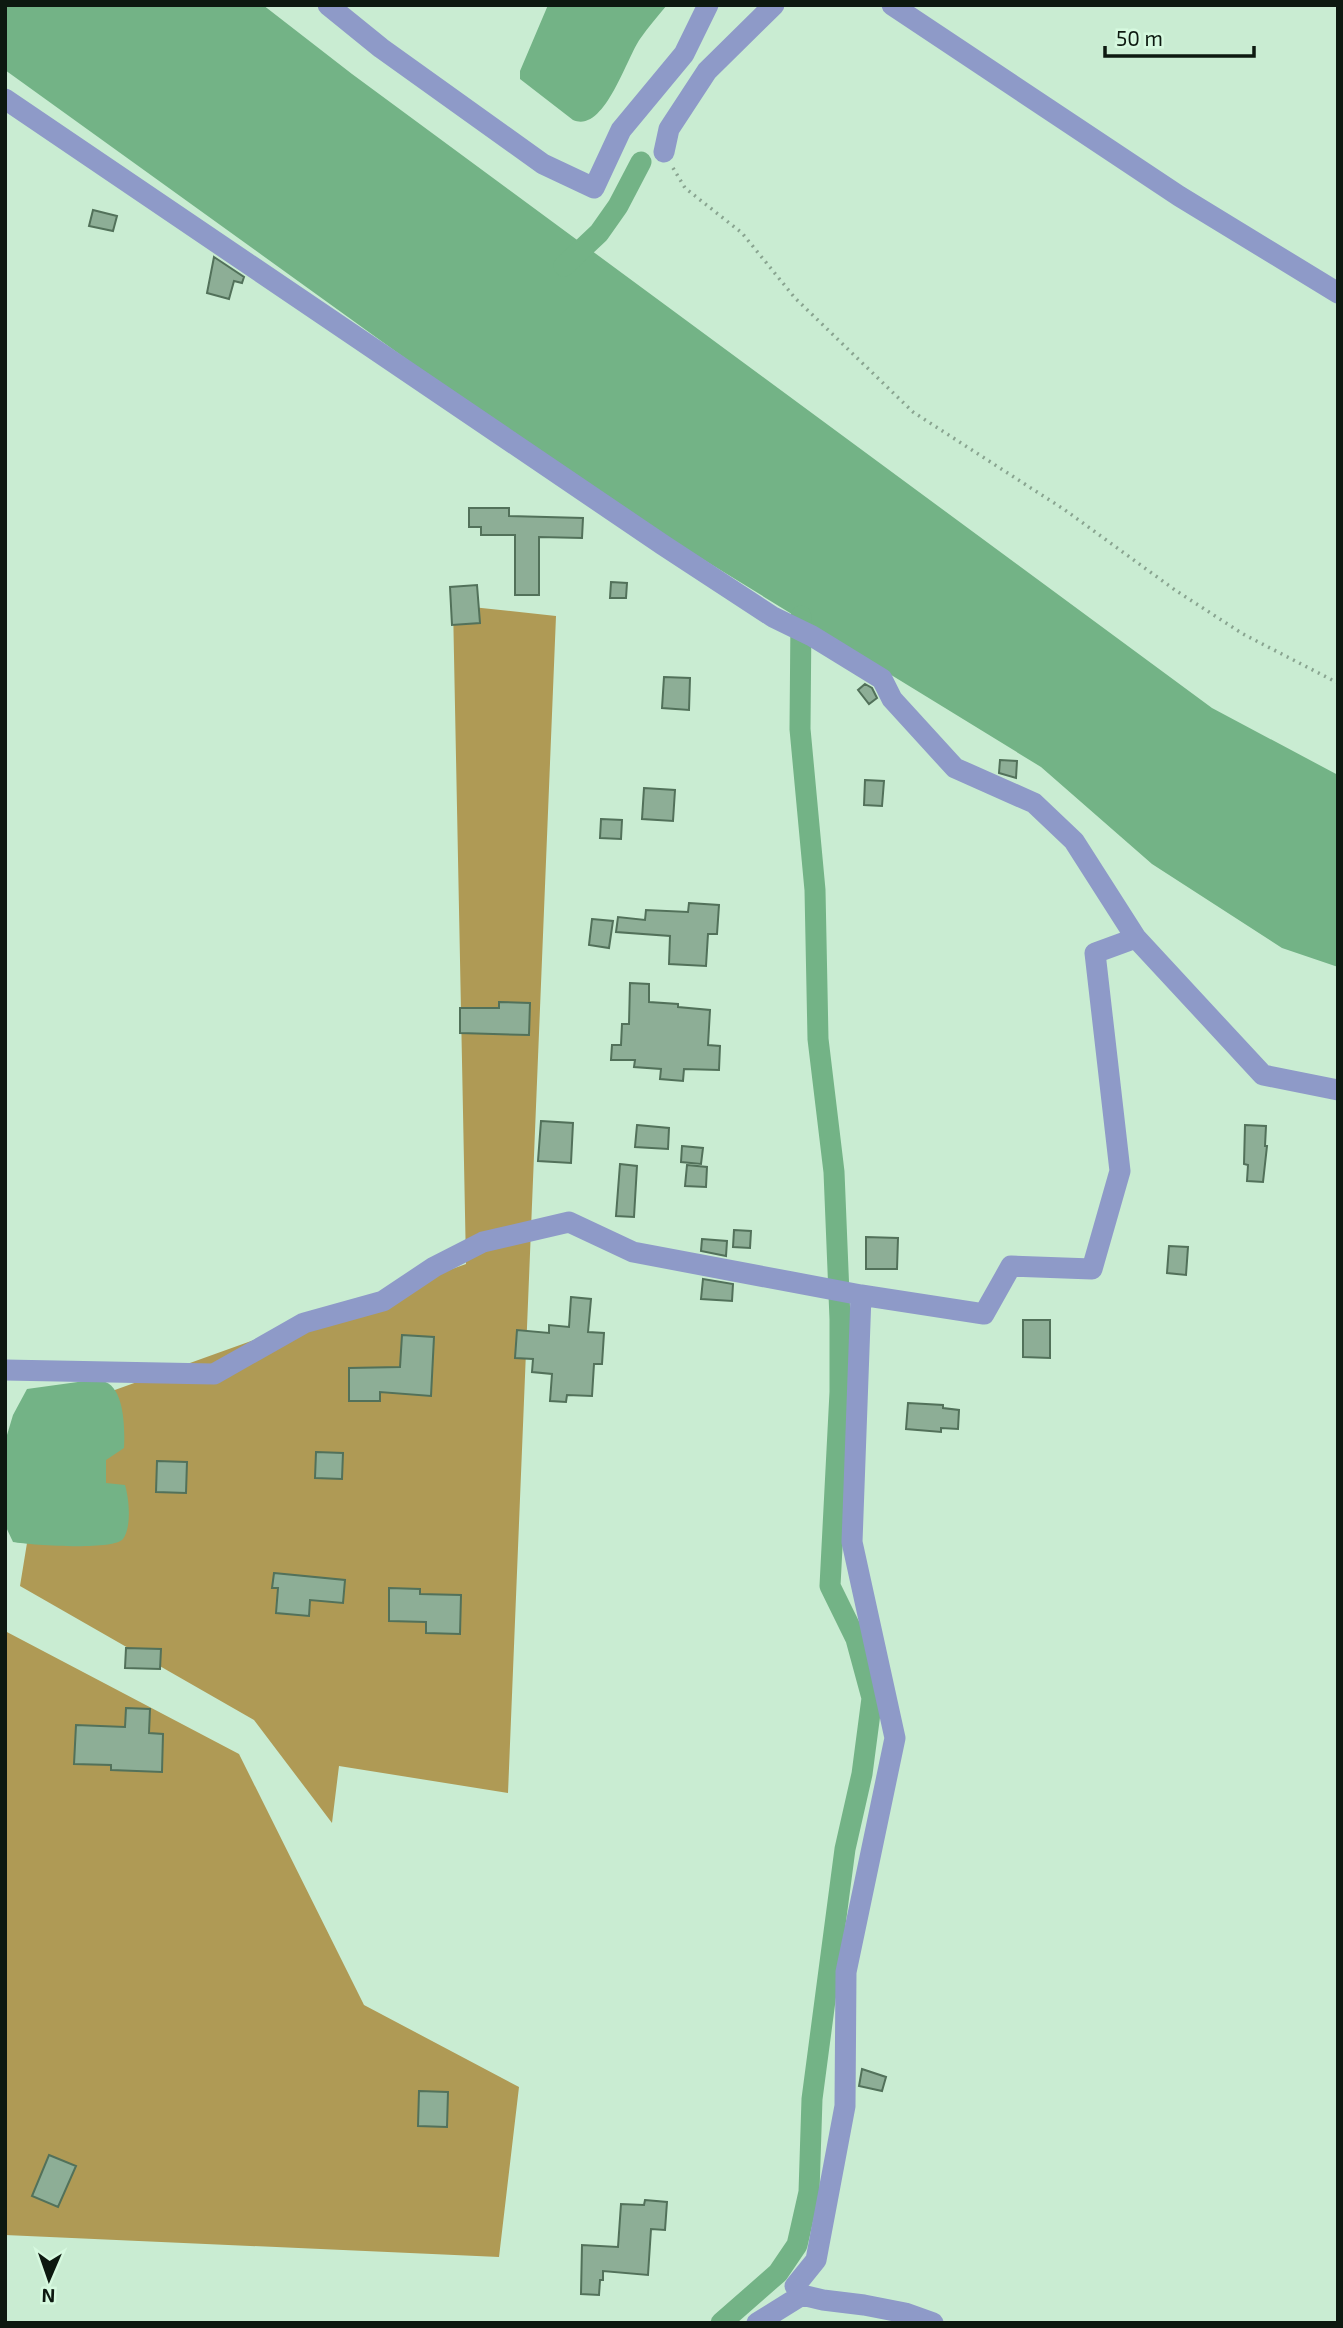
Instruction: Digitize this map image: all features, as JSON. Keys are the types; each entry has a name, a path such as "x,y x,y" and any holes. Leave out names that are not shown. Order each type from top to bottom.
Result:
{"street":[{"path":"328,5 381,48 543,164 594,188 621,130 684,54 708,5"},
{"path":"664,152 669,129 707,71 774,5"},
{"path":"892,5 1180,196 1338,293"},
{"path":"5,99 663,545 773,617 786,621 882,679 892,698 955,768 1034,803 1074,841 1136,938 1263,1075 1338,1090"},
{"path":"5,1370 214,1374 304,1323 383,1301 434,1267 484,1242 569,1222 634,1252 819,1288 984,1314 1011,1266 1092,1269 1120,1171 1095,953 1136,938"},
{"path":"856,1294 852,1542 895,1738 846,1972 845,2106 816,2259 795,2286 802,2294 823,2301 905,2313 933,2323"},
{"path":"757,2323 802,2294"}],"path":[{"path":"664,152 685,188 742,233 795,298 913,412 1065,510 1175,590 1243,634 1338,683"}],"shaded area":[{"path":"5,5 263,5 352,74 1212,708 1338,775 1338,967 1282,948 1152,864 1041,767 577,482 5,70"},
{"path":"548,5 667,5 640,39 604,106 595,116 584,121 573,120 520,79 520,71"},
{"path":"453,605 556,616 508,1793 339,1766 332,1823 254,1720 20,1586 48,1414 466,1264"},
{"path":"85,1381 110,1384 122,1409 124,1448 106,1460 106,1483 125,1485 129,1512 126,1534 116,1543 104,1545 13,1542 5,1525 7,1435 13,1415 27,1389"},
{"path":"5,1631 239,1754 364,2005 519,2087 499,2257 5,2235"}],"building":[{"path":"93,210 117,216 113,231 89,226"},
{"path":"214,257 244,277 242,283 234,281 229,299 207,293"},
{"path":"469,508 509,508 509,516 583,518 582,538 539,537 539,595 515,595 515,535 481,535 481,527 469,527"},
{"path":"611,582 627,583 626,598 610,598"},
{"path":"477,585 480,623 452,625 450,587"},
{"path":"664,677 690,678 689,710 662,708"},
{"path":"865,684 872,688 877,698 869,704 858,690"},
{"path":"1000,760 1017,761 1016,778 999,773"},
{"path":"865,780 884,781 882,806 864,805"},
{"path":"644,788 675,790 673,821 642,819"},
{"path":"601,819 622,820 621,839 600,838"},
{"path":"689,903 719,905 717,934 708,934 706,966 669,964 670,936 616,932 618,917 645,920 646,910 688,912"},
{"path":"592,919 613,921 609,948 589,945"},
{"path":"630,983 649,984 649,1002 710,1010 708,1045 720,1046 719,1070 684,1069 683,1081 660,1079 661,1069 634,1067 635,1060 611,1060 612,1045 621,1045 622,1024 629,1024"},
{"path":"499,1002 530,1003 529,1035 460,1033 460,1008 499,1008"},
{"path":"541,1121 573,1123 571,1163 538,1161"},
{"path":"637,1125 669,1128 668,1149 635,1147"},
{"path":"1245,1125 1266,1126 1263,1182 1247,1181 1248,1165 1244,1164"},
{"path":"682,1146 703,1148 701,1164 681,1162"},
{"path":"620,1164 637,1166 634,1217 616,1216"},
{"path":"687,1165 707,1167 706,1187 685,1186"},
{"path":"734,1230 751,1231 750,1248 733,1247"},
{"path":"866,1237 898,1238 897,1269 866,1269"},
{"path":"702,1239 727,1241 726,1256 701,1251"},
{"path":"1169,1246 1188,1247 1186,1275 1167,1273"},
{"path":"703,1279 733,1284 732,1301 701,1299"},
{"path":"571,1297 591,1299 588,1332 604,1333 602,1364 594,1364 592,1396 567,1395 566,1402 550,1401 552,1374 532,1372 533,1359 515,1358 517,1330 549,1333 549,1325 569,1327"},
{"path":"1023,1320 1050,1320 1050,1358 1023,1357"},
{"path":"402,1335 434,1337 431,1396 380,1392 380,1401 349,1401 349,1368 400,1367"},
{"path":"908,1403 943,1405 943,1408 959,1410 958,1429 941,1428 941,1432 906,1429"},
{"path":"316,1452 343,1453 342,1479 315,1478"},
{"path":"157,1461 187,1462 186,1493 156,1492"},
{"path":"274,1573 345,1580 343,1603 310,1600 309,1616 276,1613 278,1588 272,1588"},
{"path":"389,1588 420,1589 420,1594 461,1595 460,1634 426,1633 426,1622 389,1621"},
{"path":"126,1648 161,1649 160,1669 125,1668"},
{"path":"126,1708 150,1709 149,1733 163,1734 162,1772 111,1770 111,1765 74,1764 76,1725 125,1727"},
{"path":"862,2069 886,2077 882,2091 859,2086"},
{"path":"419,2091 448,2092 447,2127 418,2126"},
{"path":"49,2155 76,2166 58,2207 32,2196"},
{"path":"645,2200 667,2202 665,2230 651,2229 648,2275 603,2271 599,2295 581,2294 582,2245 618,2247 621,2204 644,2205"}],"waterway":[{"path":"564,266 599,233 618,206 641,162"},
{"path":"721,2323 778,2273 797,2245 809,2192 812,2099 845,1849 862,1774 872,1698 856,1639 830,1586 840,1392 840,1319 834,1172 818,1039 815,890 800,729 801,616"}]}
